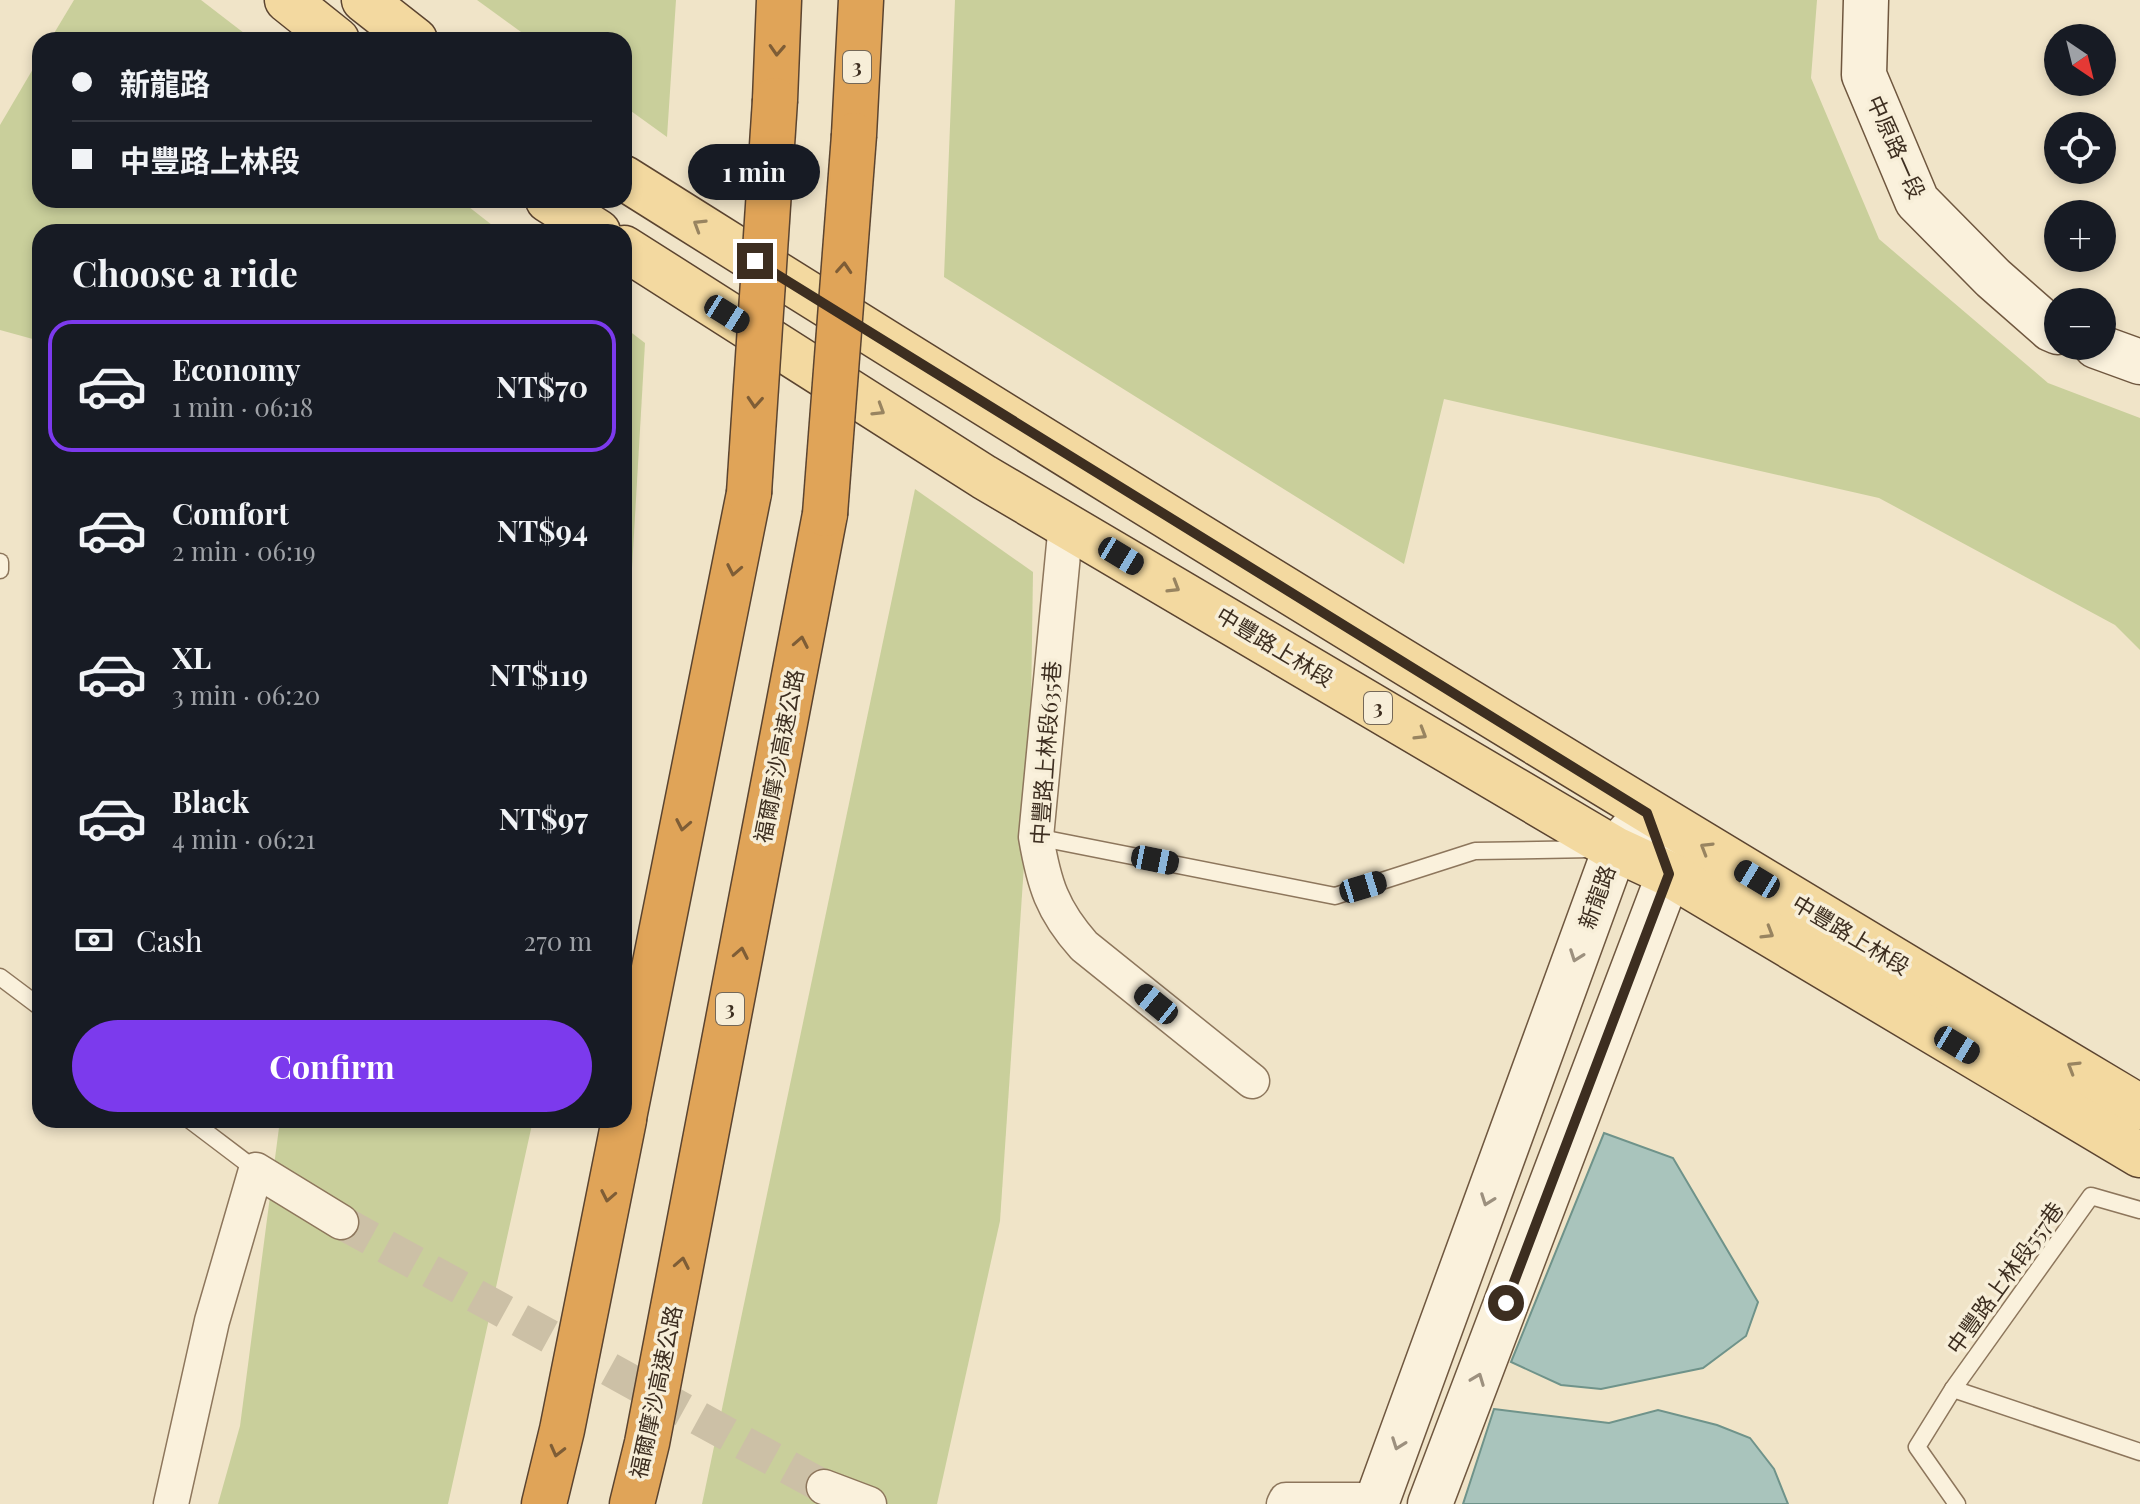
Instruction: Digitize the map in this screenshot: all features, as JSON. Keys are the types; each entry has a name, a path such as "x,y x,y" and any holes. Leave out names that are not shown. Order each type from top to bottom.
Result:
{"highway":[{"path":"632,1079 749,493 779,0"},
{"name":"福爾摩沙高速公路","path":"632,1504 647,1443 825,514 854,135 861,0"},
{"path":"544,1504 562,1430 622,1128"}],"main road":[{"path":"287,0 327,32"},
{"path":"364,0 405,32"},
{"name":"中豐路上林段","path":"632,183 1016,425 1647,813 2140,1107"},
{"path":"560,208 586,224"},
{"name":"中豐路上林段","path":"632,253 984,477 1615,849 1669,874 2140,1155"}],"street":[{"name":"中原路一段","path":"1866,0 1864,75 1917,201 1993,278 2044,323"},
{"path":"2116,353 2140,362"},
{"name":"中豐路上林段635巷","path":"1066,523 1036,837 1044,885 1063,922 1084,946 1252,1081"},
{"name":"新龍路","path":"1377,1502 1615,849 1647,813"},
{"path":"1430,1504 1669,874 1647,813"},
{"path":"171,1504 212,1321 256,1170 341,1222"},
{"path":"824,1487 869,1504"},
{"path":"1284,1504 1286,1500 1377,1502"}],"lane":[{"path":"0,562 0,570"},
{"path":"1036,837 1335,896 1475,851 1615,849"},
{"path":"0,977 32,1001"},
{"path":"201,1128 256,1170"},
{"name":"中豐路上林段557巷","path":"1953,1389 2091,1196 2140,1210"},
{"path":"1957,1504 1917,1447 1953,1389 2140,1452"}],"green space":[{"path":"74,0 201,0 243,32 55,32"},
{"path":"477,0 676,0 667,137 632,112 632,32 521,32"},
{"path":"955,0 1817,0 1811,78 1879,239 2048,383 2140,418 2140,650 2115,625 1879,498 1444,399 1404,564 944,277"},
{"path":"32,71 32,208 470,208 491,224 32,224 32,339 0,330 0,125"},
{"path":"632,333 645,343 632,568"},
{"path":"915,489 1033,572 1030,776 1000,1221 937,1504 702,1504"},
{"path":"279,1128 531,1128 448,1504 218,1504 240,1426"}],"water":[{"path":"1604,1133 1673,1158 1758,1302 1746,1336 1703,1368 1601,1389 1561,1385 1511,1362"},
{"path":"1494,1409 1609,1423 1658,1410 1717,1425 1750,1438 1774,1469 1788,1504 1463,1504"}],"tunnel":[{"path":"341,1222 824,1487"}],"route":[{"path":"755,261 1647,813 1669,874 1506,1303"}]}
